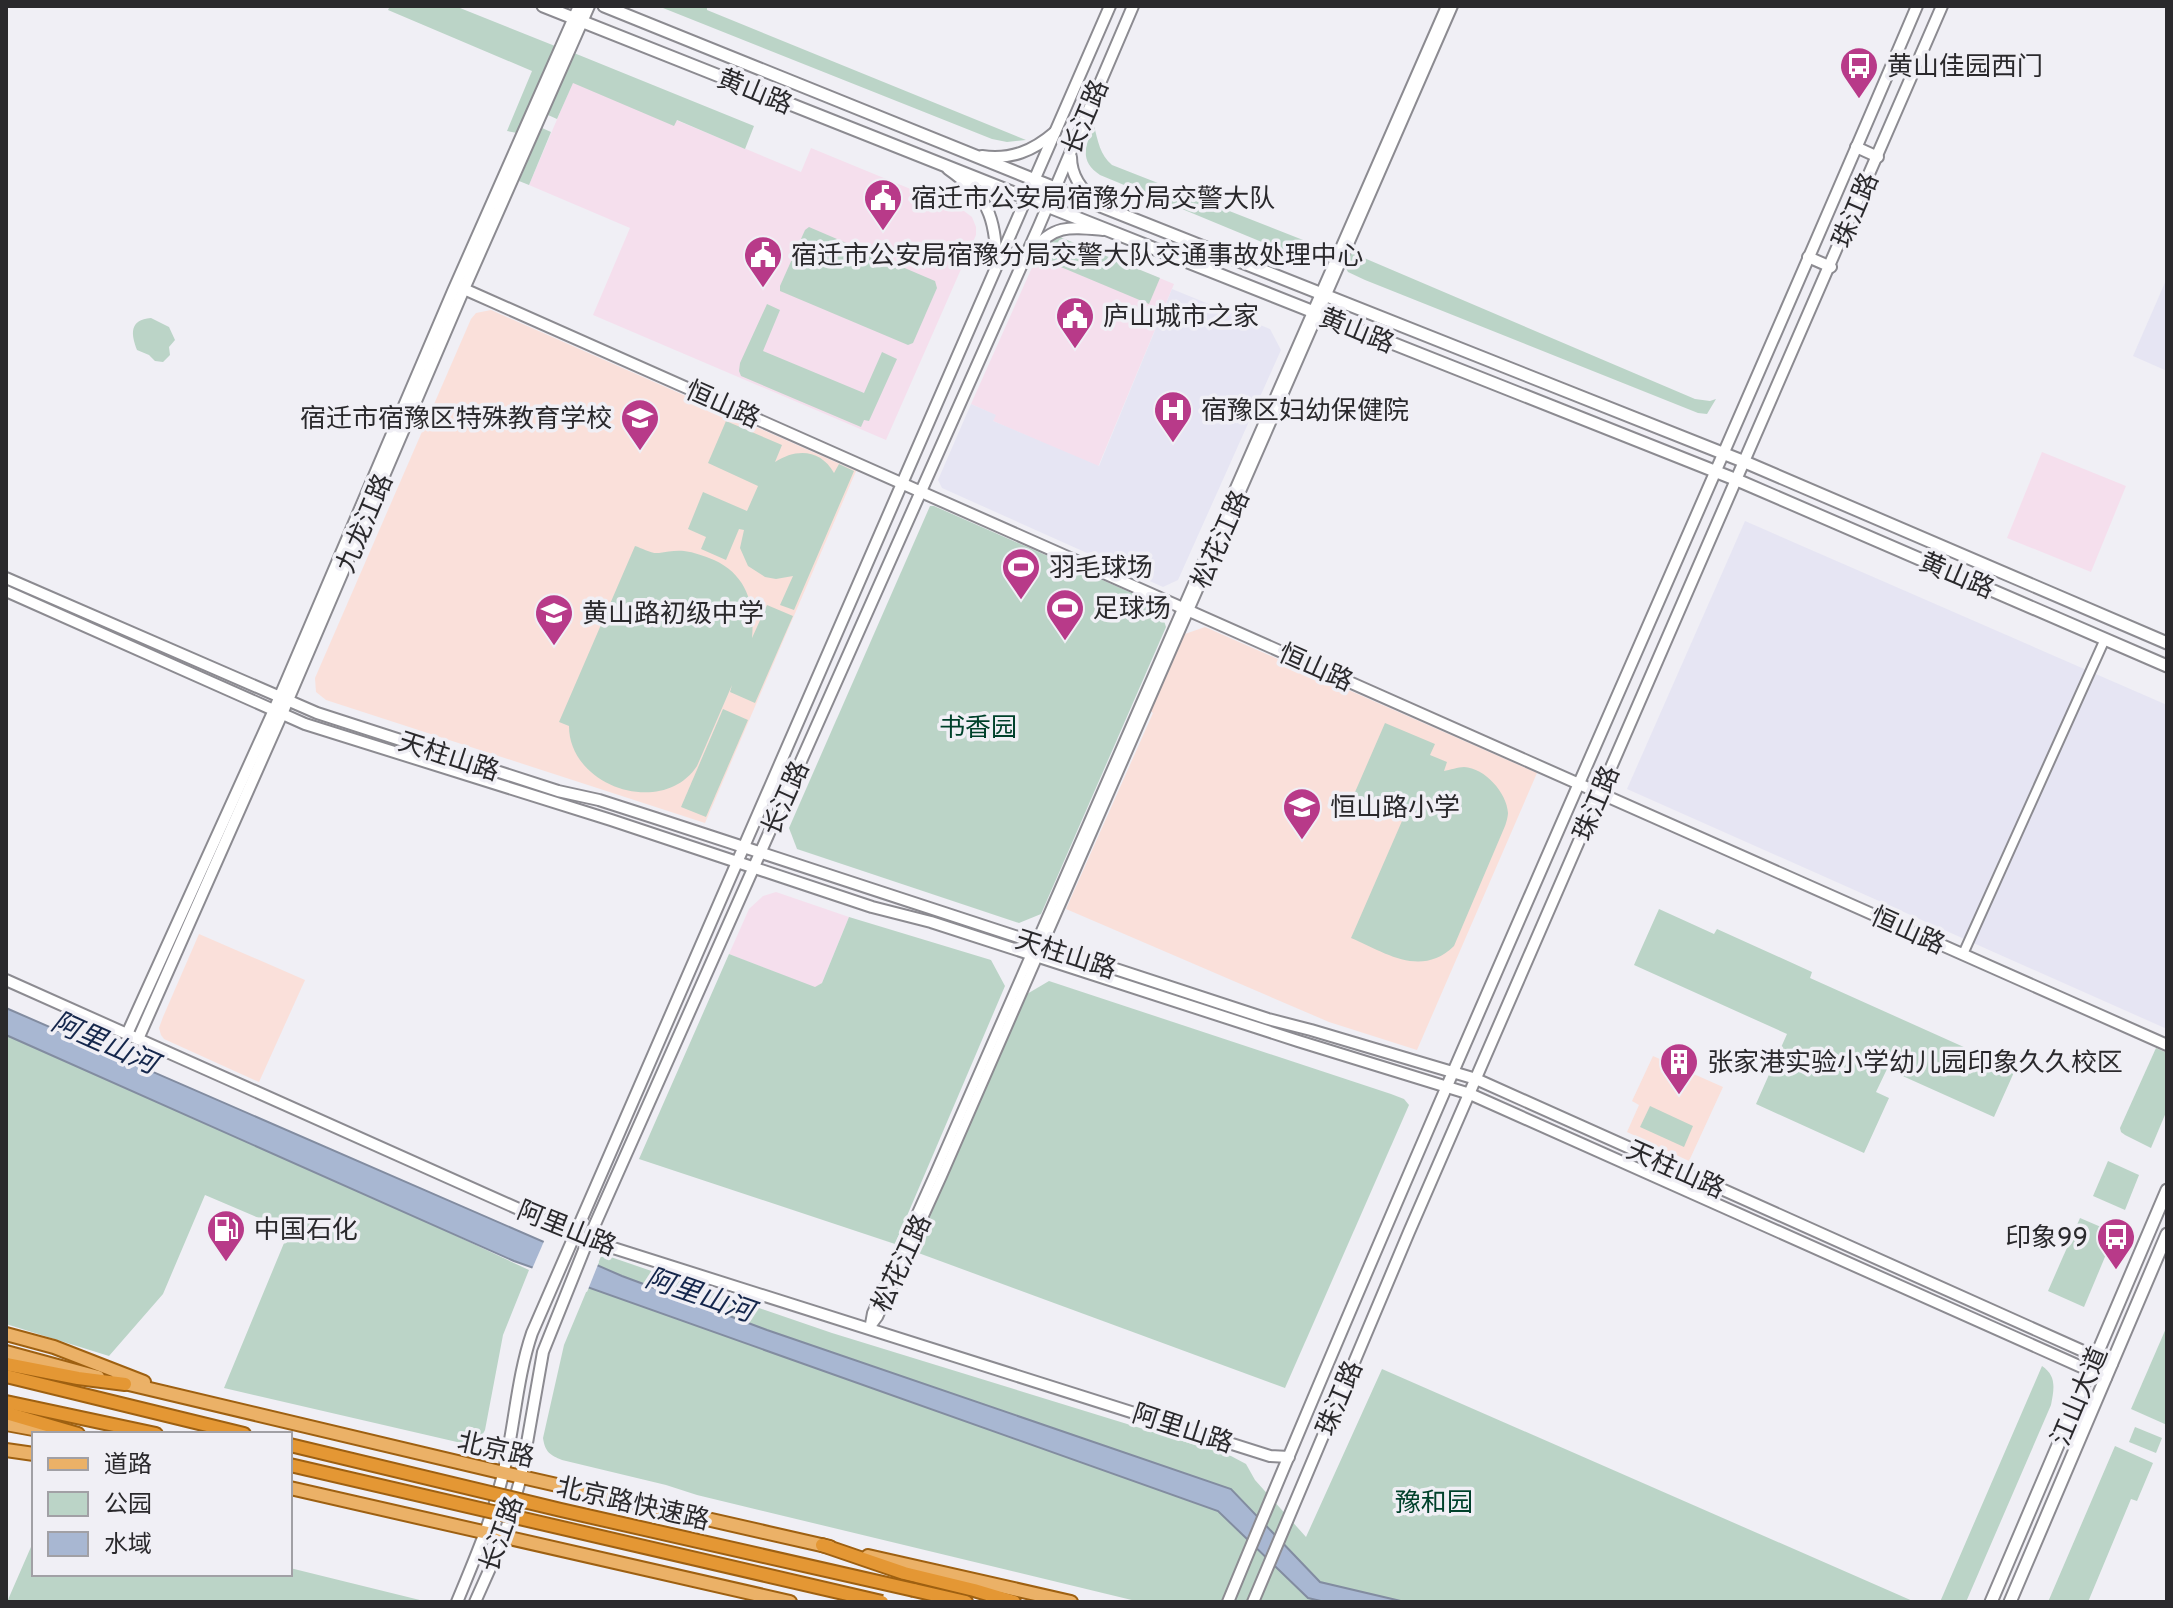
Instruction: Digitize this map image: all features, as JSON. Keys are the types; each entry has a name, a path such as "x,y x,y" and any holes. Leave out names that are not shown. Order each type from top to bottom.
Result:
{"highway":[{"path":"6,1364 125,1384"},
{"path":"6,1376 236,1432"},
{"path":"6,1402 147,1432"},
{"path":"6,1413 71,1432"},
{"name":"北京路快速路","path":"292,1445 966,1602"},
{"name":"北京路快速路","path":"292,1465 882,1602"},
{"path":"822,1545 904,1573 1014,1602"}],"main road":[{"name":"黄山路","path":"543,6 1737,480 2167,666"},
{"name":"黄山路","path":"604,6 1745,462 2167,643"},
{"name":"江山大道","path":"1991,1602 2167,1190"},
{"name":"江山大道","path":"2010,1602 2167,1234"},
{"path":"6,1334 54,1347 196,1401"},
{"name":"北京路","path":"6,1352 196,1401 1071,1602"},
{"path":"6,1424 49,1432"},
{"path":"6,1450 32,1454"},
{"path":"292,1488 790,1602"}],"street":[{"name":"九龙江路","path":"132,1036 465,286 578,20 579,6"},
{"name":"九龙江路","path":"284,699 447,305 578,20 589,6"},
{"name":"长江路","path":"457,1602 486,1533 504,1473 525,1353 566,1251 1110,6"},
{"name":"长江路","path":"475,1602 504,1537 521,1477 543,1352 588,1240 1021,266 1133,6"},
{"name":"松花江路","path":"869,1329 872,1313 1037,950 1446,6"},
{"name":"松花江路","path":"1323,294 1453,6"},
{"name":"珠江路","path":"1228,1602 1334,1346 1725,454 1917,6"},
{"name":"珠江路","path":"1253,1602 1476,1079 1942,6"},
{"path":"972,154 1013,157 1045,140 1056,130"},
{"path":"1074,145 1071,159 1075,178 1090,197 1106,208"},
{"path":"1856,147 1878,157"},
{"path":"943,166 970,185 985,203 993,225 997,265"},
{"path":"1021,266 1048,234 1067,229 1104,230"},
{"path":"1808,257 1831,267"},
{"name":"恒山路","path":"465,286 1964,951 2167,1045"},
{"name":"天柱山路","path":"6,578 317,713 743,847 1037,950 1470,1094 2106,1378"},
{"name":"天柱山路","path":"6,591 305,724 611,820 872,907 1037,950 1476,1079 2112,1364"},
{"path":"1964,951 2105,639"},
{"path":"1532,892 1553,901"},
{"name":"恒山路","path":"1964,951 2167,1037"},
{"name":"阿里山路","path":"6,980 588,1240 1270,1456 1289,1457"}],"shaded area":[{"path":"573,82 673,125 676,120 801,172 811,148 972,217 976,235 886,440 593,315 630,228 529,185"},
{"name":"庐山城市之家","path":"1055,235 1174,284 1098,467 993,421 995,415 971,404 1042,245"},
{"path":"2167,278 2167,371 2133,356"},
{"name":"宿豫区妇幼保健院","path":"1172,289 1270,329 1281,350 1178,580 1163,587 942,488 938,480 971,404 996,415 993,421 1099,466"},
{"name":"黄山路初级中学","path":"491,310 856,471 705,823 326,700 316,692 315,678 471,319 476,313"},
{"path":"2042,452 2126,486 2091,572 2007,538"},
{"path":"1745,521 2167,705 2167,1029 1627,789"},
{"name":"恒山路小学","path":"1205,627 1537,773 1417,1050 1329,1022 1066,909 1153,713 1149,710 1182,635"},
{"path":"776,892 849,917 822,983 815,988 729,954 749,909 763,896"},
{"path":"199,934 305,980 259,1082 161,1035 159,1028 163,1017"},
{"path":"1653,1056 1723,1087 1689,1161 1627,1132 1639,1105 1632,1101"}],"green space":[{"path":"390,6 455,6 555,46 517,133 507,131 532,71 388,10"},
{"path":"658,6 707,6 707,10 1026,140 1007,142 992,139"},
{"path":"574,53 754,126 745,149 677,120 674,126 573,83 557,119 548,115"},
{"path":"1094,126 1102,152 1112,165 1326,249 1319,259 1310,262 1100,175 1086,159 1088,140"},
{"path":"542,128 551,132 529,185 519,181"},
{"path":"809,227 935,281 937,288 913,343 908,345 780,291 805,230"},
{"path":"1055,235 1160,278 1149,304 1037,257 1042,245"},
{"path":"1350,252 1695,399 1716,399 1707,414 1698,413 1365,280 1348,272 1345,266"},
{"path":"767,304 780,310 763,351 864,393 882,352 897,359 869,421 864,420 861,427 741,376 740,363"},
{"path":"151,318 169,327 175,340 169,347 170,355 163,362 155,361 137,350 135,344 135,325"},
{"path":"726,421 782,445 775,462 791,454 808,453 822,459 834,473 839,464 854,471 794,610 780,605 793,576 765,577 748,566 740,548 744,530 739,529 726,560 701,549 706,537 688,529 703,492 747,511 758,486 708,463"},
{"name":"书香园","path":"930,506 1159,605 1166,627 1041,914 1019,923 797,849 789,828"},
{"path":"635,546 656,553 692,552 725,566 746,592 752,614 752,638 767,605 793,616 755,703 730,692 732,685 697,766 682,782 663,790 642,792 620,788 601,779 584,765 573,747 569,726 559,722"},
{"path":"723,709 748,720 706,817 681,807"},
{"path":"1385,723 1435,744 1430,755 1447,762 1444,771 1464,767 1480,772 1494,783 1507,805 1505,825 1454,946 1429,960 1403,960 1351,938 1402,821 1352,799"},
{"path":"1659,909 1714,934 1717,929 1812,972 1810,978 2015,1070 1994,1117 1887,1069 1876,1092 1889,1098 1864,1153 1756,1104 1787,1034 1634,965"},
{"path":"849,917 991,960 1005,986 895,1244 639,1159 729,954 815,987 822,983"},
{"path":"1049,981 1391,1094 1404,1099 1409,1105 1285,1388 913,1251 1027,994"},
{"path":"6,1033 343,1183 529,1270 503,1335 485,1430 480,1438 457,1442 224,1388 289,1231 205,1195 163,1294 109,1356 6,1324"},
{"path":"2156,1048 2167,1053 2167,1110 2151,1148 2125,1135 2120,1128"},
{"path":"1650,1106 1693,1126 1684,1147 1640,1127"},
{"path":"2108,1161 2139,1175 2125,1210 2093,1196"},
{"path":"2080,1218 2115,1233 2084,1307 2048,1291"},
{"name":"豫和园","path":"602,1254 832,1333 1231,1456 1246,1464 1255,1480 1306,1537 1382,1369 1915,1602 1140,1602 562,1460 549,1452 543,1438 564,1345"},
{"path":"2167,1326 2167,1425 2131,1409"},
{"path":"2042,1366 2052,1379 2051,1405 1966,1602 1940,1602"},
{"path":"2135,1427 2162,1438 2156,1453 2129,1442"},
{"path":"2115,1446 2153,1463 2137,1501 2131,1499 2088,1602 2048,1602"},
{"path":"32,1545 32,1576 292,1576 292,1568 428,1602 7,1602"}],"water":[{"path":"6,1008 622,1276 767,1330 1231,1489 1320,1582 1405,1602 1325,1602 1308,1598 1218,1511 514,1261 6,1035"}],"pier":[{"path":"545,1239 599,1262 587,1292 532,1269"}],"place":[{"name":"黄山佳园西门","path":"1859,100"},
{"name":"宿迁市公安局宿豫分局交警大队","path":"883,232"},
{"name":"宿迁市公安局宿豫分局交警大队交通事故处理中心","path":"763,289"},
{"name":"庐山城市之家","path":"1075,350"},
{"name":"宿豫区妇幼保健院","path":"1173,444"},
{"name":"宿迁市宿豫区特殊教育学校","path":"640,452"},
{"name":"羽毛球场","path":"1021,601"},
{"name":"足球场","path":"1065,642"},
{"name":"黄山路初级中学","path":"554,647"},
{"name":"恒山路小学","path":"1302,841"},
{"name":"张家港实验小学幼儿园印象久久校区","path":"1679,1096"},
{"name":"中国石化","path":"226,1263"},
{"name":"印象99","path":"2116,1271"}],"water label":[{"name":"阿里山河","path":"105,1042"},
{"name":"阿里山河","path":"700,1294"}]}
